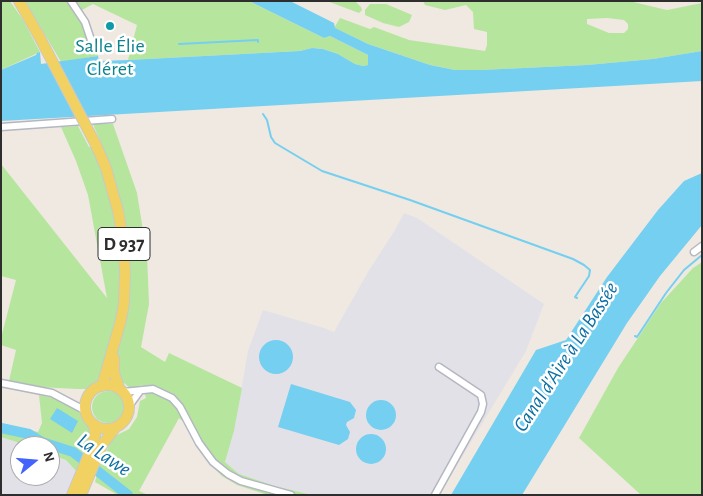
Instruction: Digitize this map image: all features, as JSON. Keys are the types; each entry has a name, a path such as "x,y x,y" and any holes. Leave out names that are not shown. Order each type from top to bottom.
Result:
{"main road":[{"name":"D 937","path":"19,3 40,38 96,145 106,168 122,233 125,253 124,303 102,386"},
{"name":"D 937","path":"114,345 114,373 121,390"},
{"path":"72,495 86,473 92,459 114,428 126,419 129,406 128,398 121,390 113,386 102,386 92,391 89,395 86,411 90,421 94,424 104,429 114,428"},
{"path":"92,459 95,435 94,424"},
{"path":"81,495 86,473"}],"street":[{"path":"71,1 86,22 91,40"},
{"path":"1,126 112,119"},
{"path":"694,252 702,246"},
{"path":"435,495 481,412 483,404 480,396 439,367"},
{"path":"1,383 52,393 86,411"},
{"path":"121,390 140,391 153,389 172,398 180,407 199,443 213,462 228,474 241,481 291,495"},
{"path":"129,406 140,391"}],"shaded area":[{"path":"404,213 417,218 544,304 526,351 439,495 312,495 275,486 239,474 225,462 234,431 248,351 263,310 334,332"},
{"path":"1,437 10,440 10,486 60,486 60,458 66,460 78,473 76,495 1,495"}],"green space":[{"path":"1,1 10,1 23,20 40,52 1,70"},
{"path":"25,1 249,1 324,38 330,36 368,55 369,62 368,65 363,66 355,64 338,54 312,48 300,51 128,60 137,25 93,4 82,10 95,40 98,56 61,62"},
{"path":"327,1 355,1 362,10 359,13"},
{"path":"423,1 629,1 667,10 702,3 702,51 653,59 587,65 455,70 430,65 368,44 334,28 340,18 370,29 374,27 409,40 485,51 487,32 474,29 473,12 466,5 445,10 425,5","holes":["607,18 624,20 628,24 628,29 624,33 609,33 587,24 587,19"]},
{"path":"370,4 386,4 412,15 409,22 399,27 383,23 365,15 365,10"},
{"path":"93,124 113,124 137,193 147,255 149,304 141,347 165,362 169,353 242,388 234,431 225,462 239,474 275,486 312,495 268,495 237,485 222,476 207,461 186,424 179,418 139,491 148,495 118,495 95,482 99,467 113,437 129,429 137,417 140,401 146,398 143,385 130,388 124,383 97,381 87,389 77,389 39,387 9,381 16,350 1,345 1,338 16,280 1,276 1,164 107,298 88,195 61,127 78,126 89,147 101,143"},
{"path":"702,262 702,495 641,495 579,438 618,368 661,303 693,268"},
{"path":"108,391 114,392 119,396 123,401 123,413 119,418 114,422 108,423 102,422 97,418 93,413 92,407 93,401 97,396 102,392"},
{"path":"39,395 53,398 73,407 82,415 89,426 91,435 78,473 66,460 60,458 60,436 10,436 10,440 1,437 1,423 38,432 42,423"}],"water":[{"path":"249,1 290,1 334,23 335,28 368,44 430,65 455,70 587,65 653,59 702,51 702,81 1,121 1,70 40,52 41,64 98,56 99,61 128,60 300,51 312,48 338,54 355,64 368,65 368,55 330,36 324,38"},
{"name":"Canal d'Aire à La Bassée","path":"702,173 702,225 660,276 627,323 522,495 451,495 536,350 566,340 607,277 658,210 684,181"},
{"path":"276,340 283,341 288,345 292,350 292,364 288,369 283,373 276,374 269,373 264,369 260,364 259,357 260,350 264,345 269,341"},
{"path":"291,384 350,402 356,410 354,418 347,422 346,425 350,432 348,439 339,445 278,427"},
{"path":"381,400 392,404 396,415 392,426 381,430 370,426 366,415 370,404"},
{"path":"57,408 78,421 72,433 50,419"},
{"path":"371,434 382,438 386,449 382,460 371,464 360,460 356,449 360,438"}],"waterway":[{"path":"179,44 258,40 258,42"},
{"name":"Canal d'Aire à La Bassée","path":"263,114 275,143 322,171 410,200 573,259 584,265 590,270 589,276 575,297 577,298"},
{"path":"635,336 637,337 666,293 684,270 702,255"},
{"name":"La Lawe","path":"1,428 29,434 42,442 73,452 128,495"}],"place":[{"name":"Salle Élie Cléret","path":"110,26"}]}
